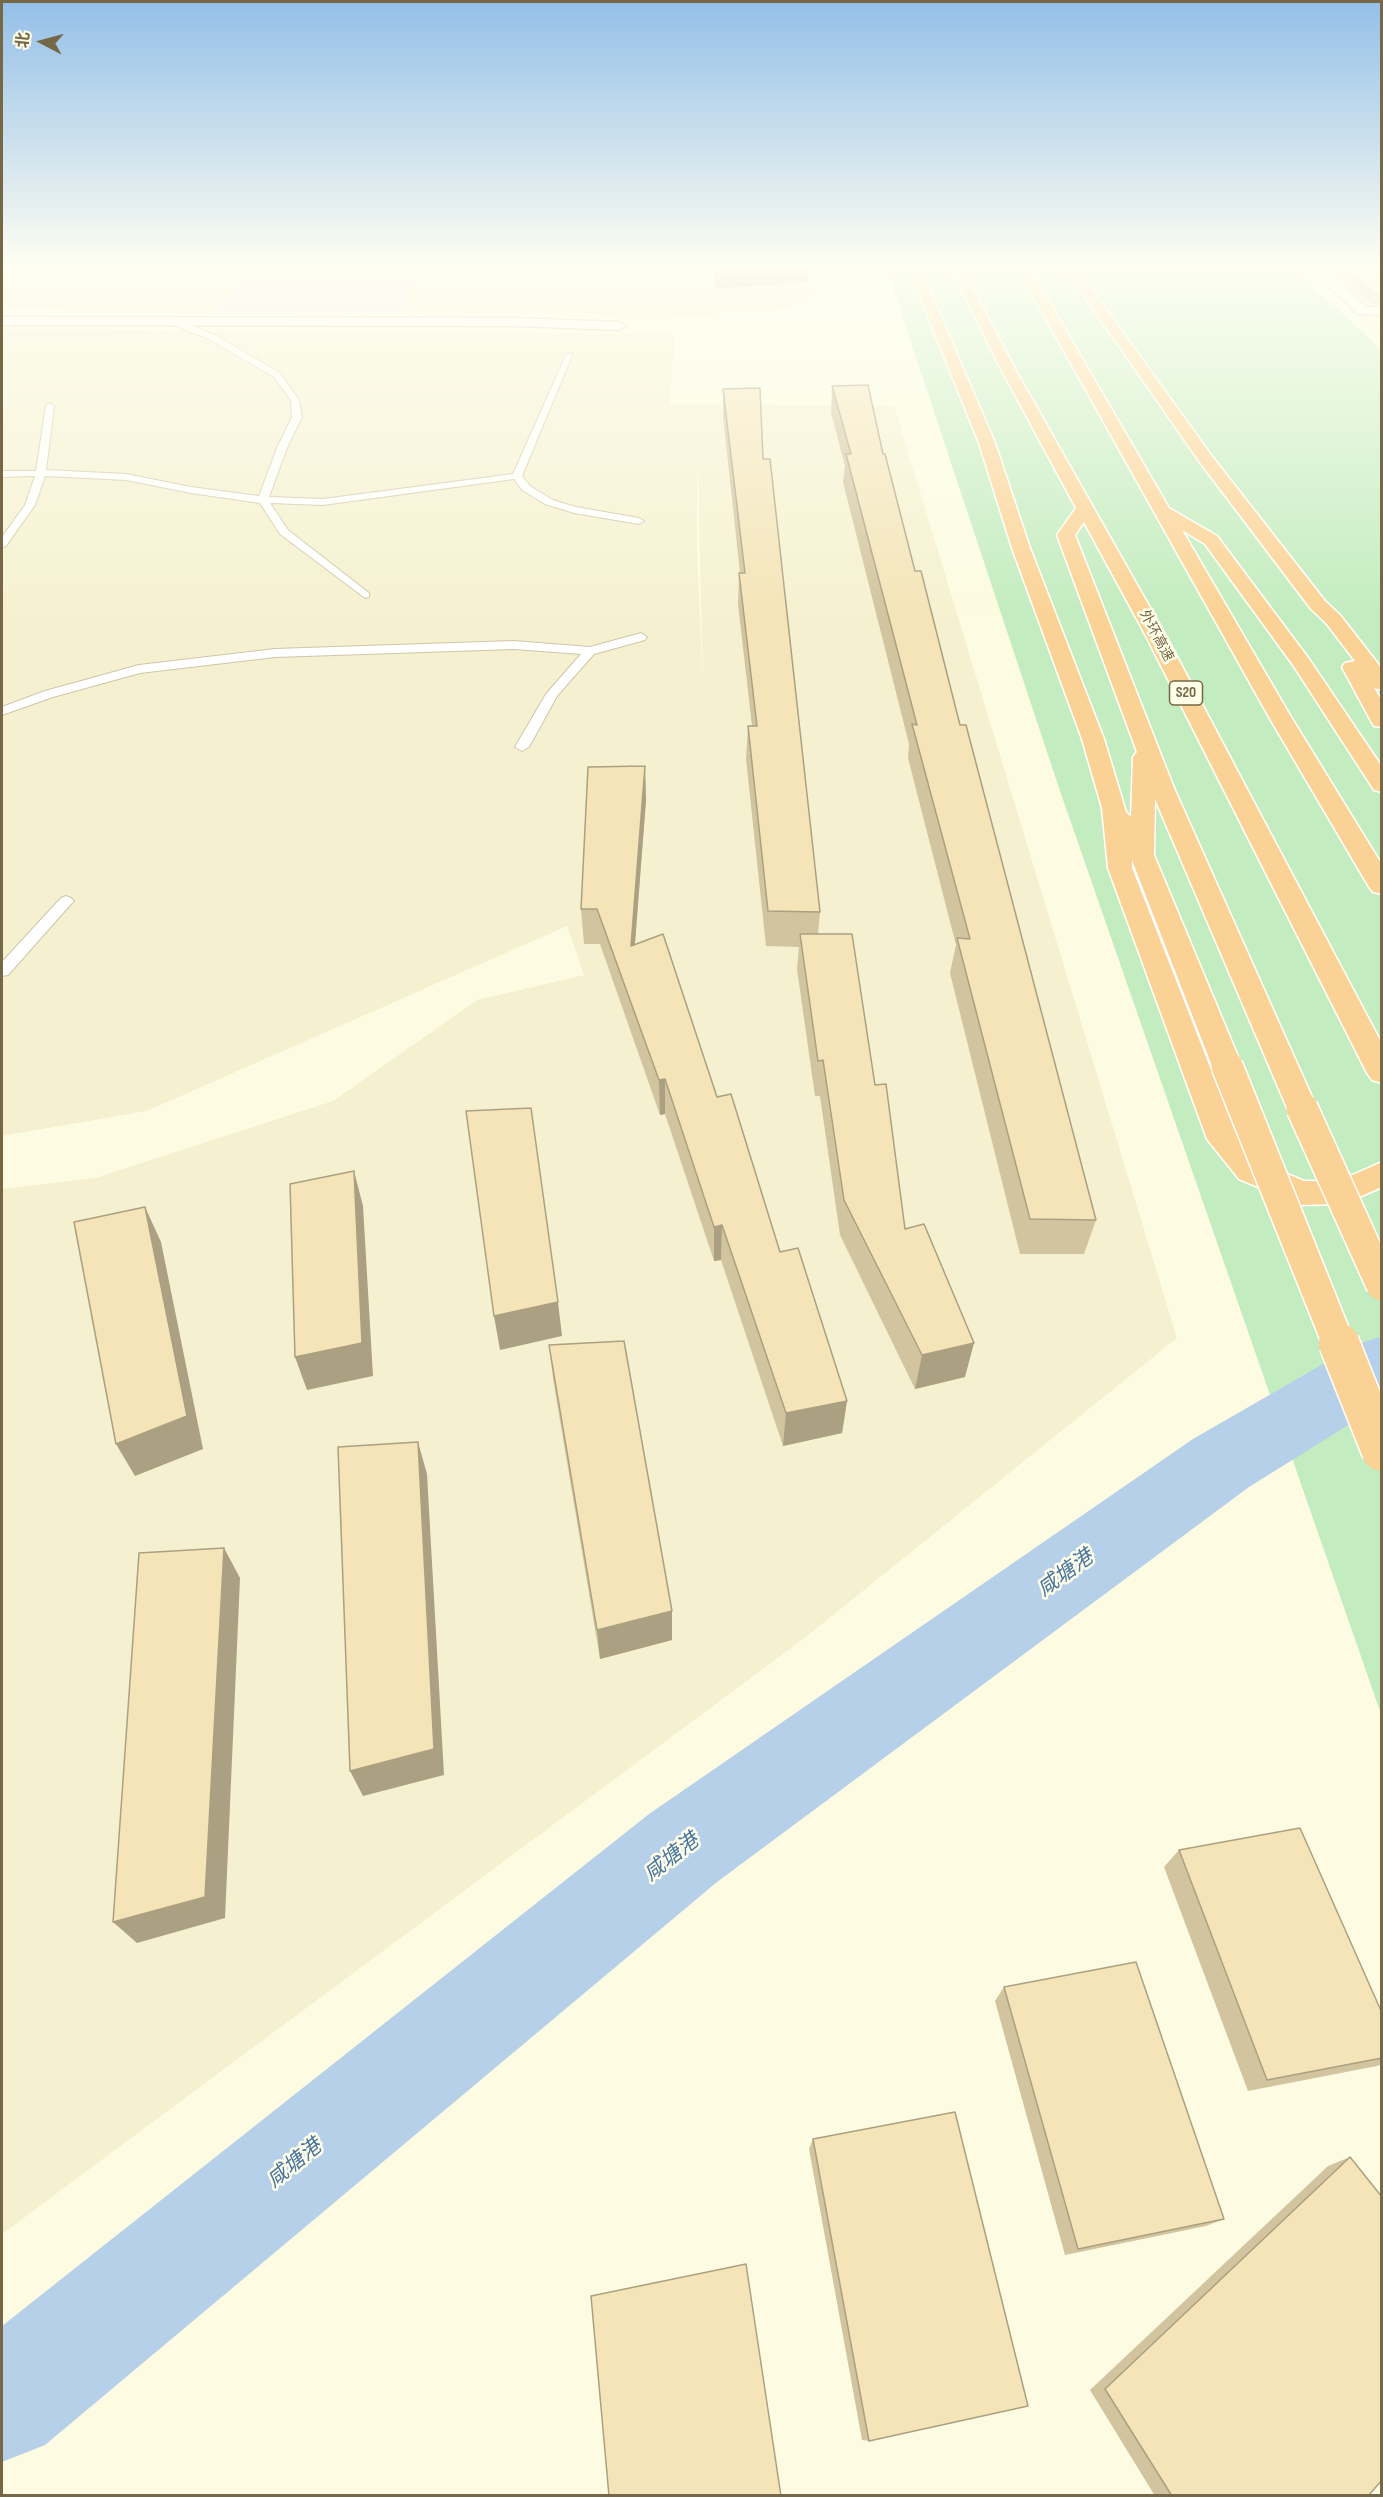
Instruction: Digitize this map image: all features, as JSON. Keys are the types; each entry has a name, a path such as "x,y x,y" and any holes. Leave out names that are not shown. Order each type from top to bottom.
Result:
{"highway":[{"path":"962,384 987,443 1021,548 1093,739 1114,808 1120,868 1222,1139 1250,1171 1300,1193 1343,1192 1382,1173"},
{"name":"外环高速","path":"1016,384 1167,656 1382,1073"},
{"path":"1090,384 1274,707 1382,887"},
{"path":"1151,384 1318,605 1333,619 1382,684"},
{"path":"1086,507 1066,535 1145,743 1212,906 1382,1285"},
{"path":"1163,511 1211,540 1302,663 1382,785"},
{"path":"1318,605 1322,619 1382,721"},
{"path":"1142,855 1145,743"},
{"path":"1114,808 1142,855 1382,1451"}],"lane":[{"path":"263,501 282,448 297,417 295,400 283,384"},
{"path":"517,476 558,384"},
{"path":"2,544 30,505 41,473 50,406"},
{"path":"2,474 41,473 126,477 263,501 323,502 517,476"},
{"path":"517,476 526,488 549,502 574,510 639,521"},
{"path":"263,501 284,532 365,595"},
{"path":"2,711 49,694 139,669 275,653 514,645 590,651 641,637"},
{"path":"522,747 552,694 590,651"},
{"path":"2,971 66,901"}],"shaded area":[{"path":"2,384 671,384 670,404 894,406 1177,1338 802,1640 2,2234 2,1189 95,1178 333,1101 477,1000 584,975 567,926 147,1111 2,1136","holes":["697,473 698,473 703,682 697,554"]}],"green space":[{"path":"925,384 1381,384 1381,1714 1059,788"}],"building":[{"path":"868,385 883,454 885,454 915,571 921,571 960,725 966,725 1096,1220 1030,1219 957,938 970,939 912,724 917,725 846,454 851,454 832,386"},
{"path":"760,388 763,459 770,459 820,912 768,911 748,726 757,726 739,573 745,573 723,389"},
{"path":"645,766 631,946 663,934 717,1097 731,1094 780,1252 798,1248 847,1401 786,1413 722,1225 714,1227 665,1079 659,1080 597,909 581,909 588,767"},
{"path":"800,934 852,934 875,1085 886,1084 905,1229 924,1224 974,1343 922,1355 844,1200 823,1060 818,1061"},
{"path":"531,1108 558,1302 494,1316 466,1111"},
{"path":"354,1171 362,1343 295,1357 290,1184"},
{"path":"145,1207 187,1416 116,1444 74,1222"},
{"path":"624,1341 672,1611 597,1630 549,1345"},
{"path":"418,1442 434,1749 350,1771 338,1447"},
{"path":"224,1548 205,1897 113,1922 139,1553"},
{"path":"1300,1828 1382,2013 1382,2058 1267,2080 1179,1850"},
{"path":"1136,1962 1224,2219 1078,2249 1004,1987"},
{"path":"955,2112 1028,2406 869,2441 813,2139"},
{"path":"1350,2157 1382,2197 1382,2480 1368,2496 1172,2496 1105,2389"},
{"path":"746,2264 781,2496 609,2496 591,2296"}],"waterway":[{"name":"咸塘港","path":"2,2402 683,1848 1221,1463 1382,1366"}]}
